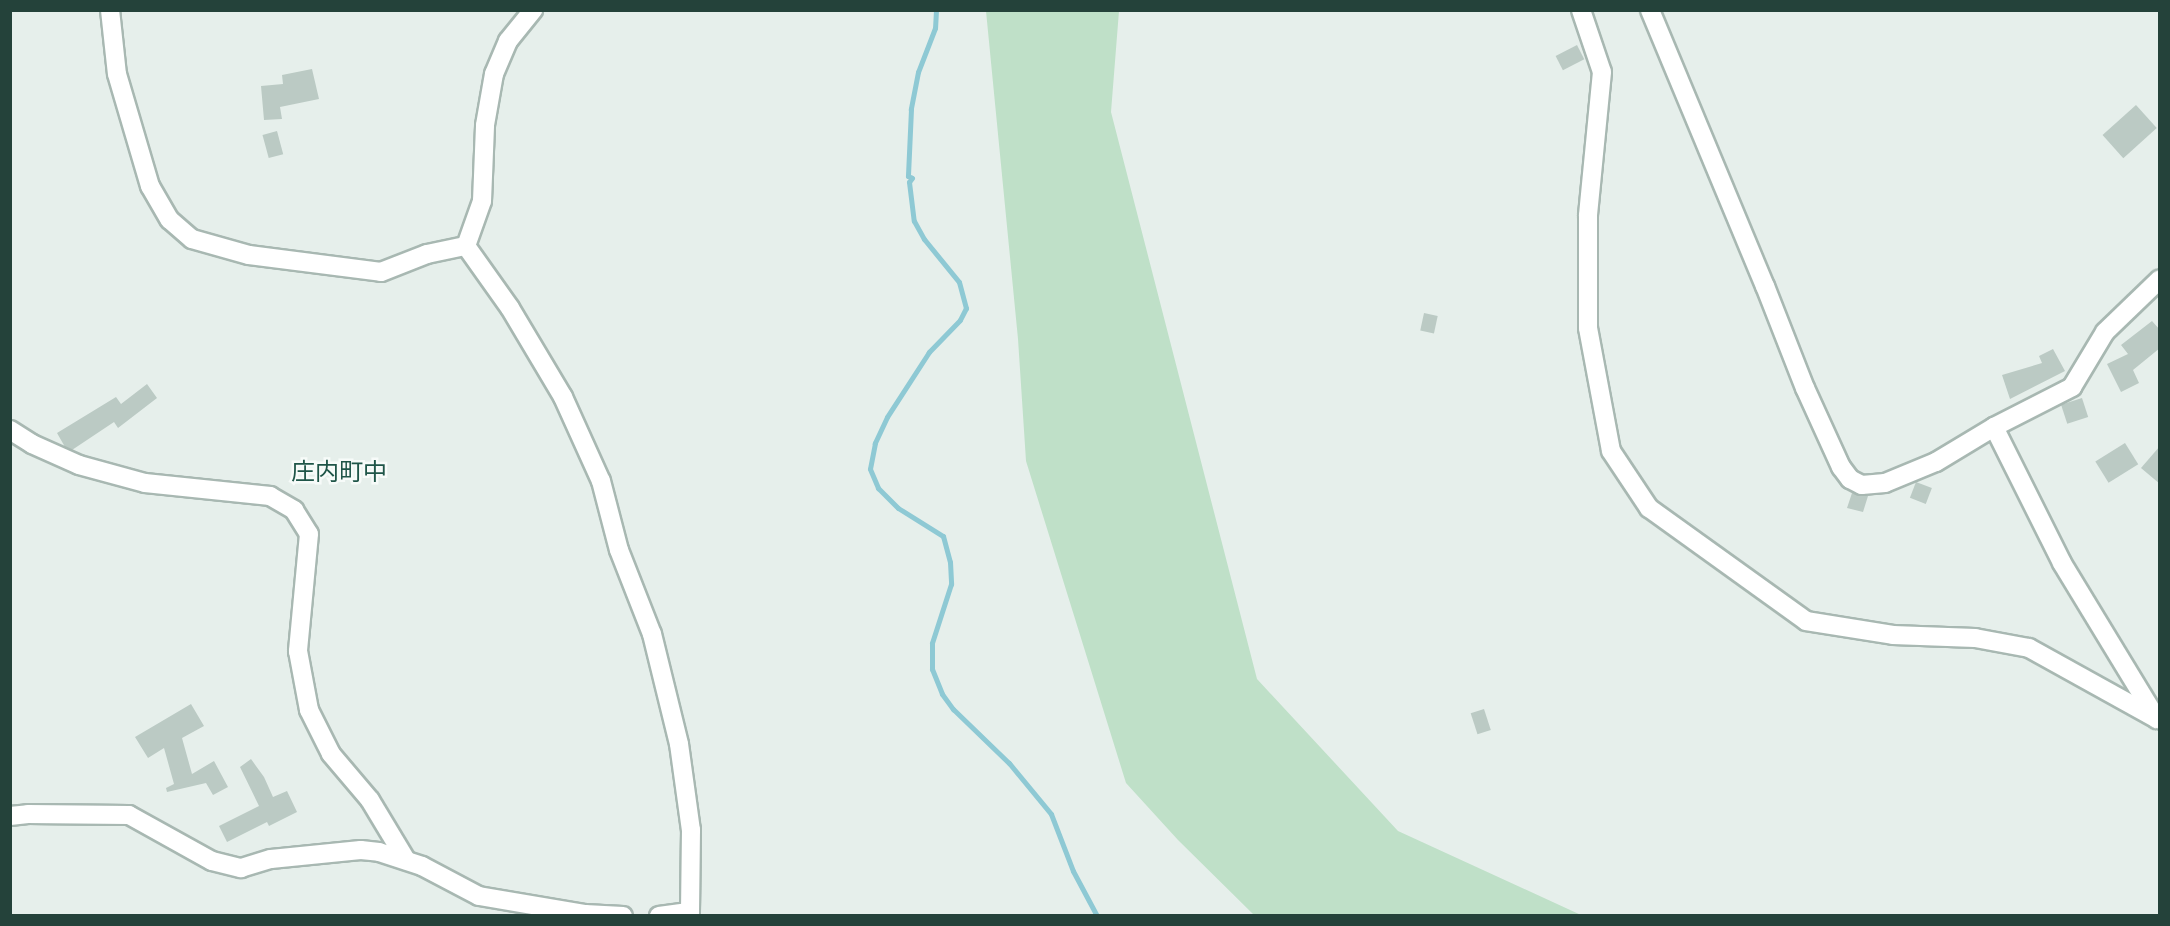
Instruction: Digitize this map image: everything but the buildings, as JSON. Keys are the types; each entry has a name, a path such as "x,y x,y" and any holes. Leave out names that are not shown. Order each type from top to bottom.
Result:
{"street":[{"path":"110,10 117,74 150,186 170,220 192,239 249,255 381,272 427,254 466,246"},
{"path":"466,246 482,201 484,125 494,74 508,41 533,10"},
{"path":"1581,10 1602,72 1588,216 1588,328 1611,451 1650,508 1806,621 1893,635 1975,638 2029,648 2158,722"},
{"path":"1650,10 1805,388 1841,467 1850,479 1862,485 1884,483 1936,462 1994,427 2072,387 2104,332 2160,279"},
{"path":"466,246 510,308 563,397 601,481 620,550 652,634 679,744 691,830 690,914 659,915"},
{"path":"1994,427 2062,563 2158,722"},
{"path":"10,430 32,444 90,468 145,483 270,496 294,510 309,534 297,651 309,710 331,754 370,801 406,860"},
{"path":"10,816 28,814 129,815 212,861 241,868 272,858 361,850 406,860 479,897 585,915 623,915"}],"green space":[{"path":"986,11 1119,11 1111,112 1257,679 1398,831 1581,915 1254,915 1178,840 1126,783 1026,461 1018,339"}],"waterway":[{"path":"936,10 935,28 918,72 911,109 908,176 912,178 909,182 914,221 924,239 959,282 966,308 960,320 929,352 887,417 875,443 870,469 878,488 898,508 943,536 950,562 951,584 932,643 932,669 942,694 953,709 1009,763 1051,814 1073,871 1097,916"}],"district":[{"name":"庄内町中","path":"339,473"}]}
